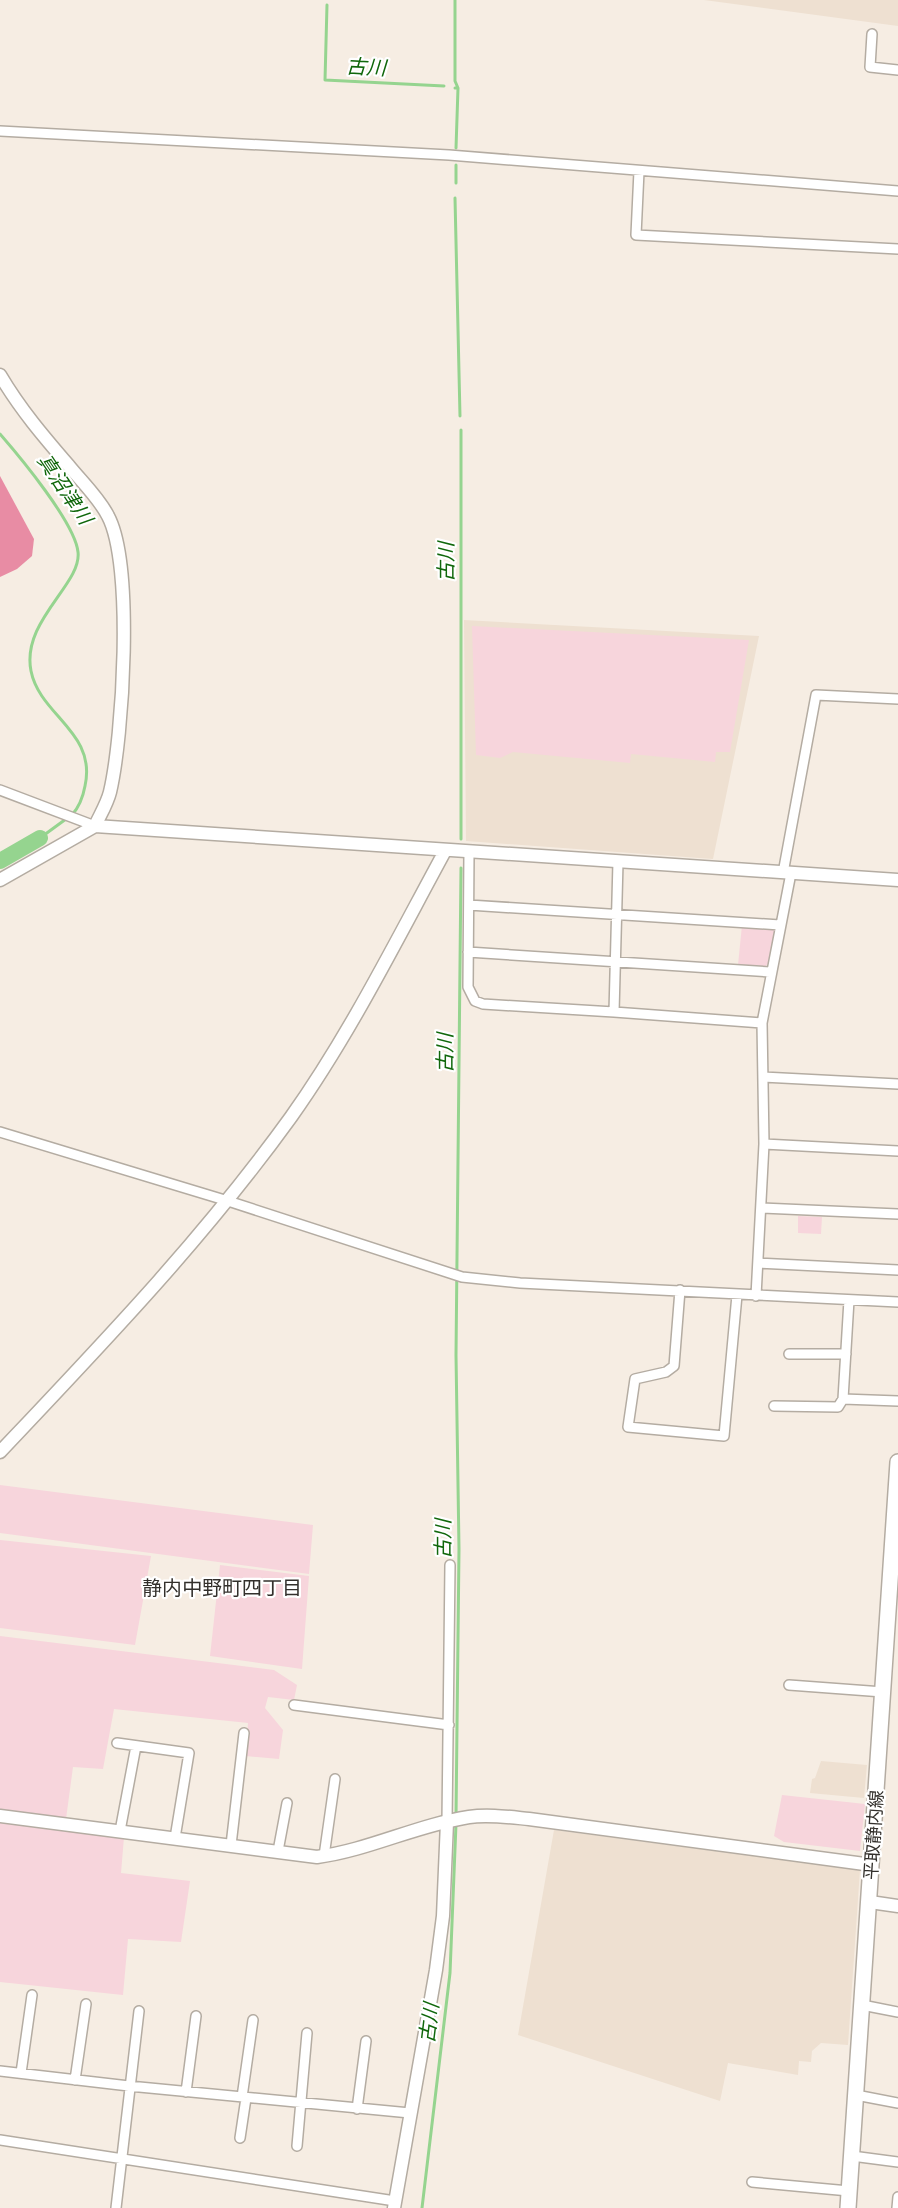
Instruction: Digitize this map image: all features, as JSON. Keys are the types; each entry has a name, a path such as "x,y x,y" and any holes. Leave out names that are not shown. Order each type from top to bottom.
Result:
{"main road":[{"name":"平取静内線","path":"848,2208 898,1462"}],"street":[{"path":"872,34 870,68 898,70"},
{"path":"0,131 449,155 898,191"},
{"path":"639,171 636,235 898,249"},
{"path":"0,375 26,416 108,516 117,538 122,583 119,738 109,795 95,826 0,880"},
{"path":"756,1296 764,1144 762,1023 780,925 816,694 898,699"},
{"path":"0,790 95,826 898,880"},
{"path":"0,1452 159,1283 228,1201 292,1115 340,1041 445,851"},
{"path":"469,852 470,995 483,1004 762,1023"},
{"path":"614,1012 618,862"},
{"path":"469,905 780,925"},
{"path":"468,952 770,972"},
{"path":"763,1077 898,1084"},
{"path":"0,1132 228,1201 458,1276 520,1283 898,1302"},
{"path":"764,1144 898,1151"},
{"path":"761,1208 898,1214"},
{"path":"758,1263 898,1270"},
{"path":"680,1290 674,1366 666,1372 635,1379 628,1427 724,1436 737,1295"},
{"path":"774,1406 838,1407 843,1399 849,1300"},
{"path":"789,1354 846,1354"},
{"path":"843,1399 898,1401"},
{"path":"0,2140 394,2204 442,1927 447,1822 449,1725 447,1611 450,1565"},
{"path":"789,1684 883,1692"},
{"path":"294,1705 449,1725"},
{"path":"231,1845 244,1733"},
{"path":"117,1743 189,1753 176,1838"},
{"path":"120,1832 136,1746"},
{"path":"324,1856 335,1779"},
{"path":"279,1851 287,1803"},
{"path":"0,1816 324,1856 354,1851 460,1818 488,1816 529,1819 872,1865"},
{"path":"870,1902 898,1906"},
{"path":"21,2073 32,1995"},
{"path":"75,2080 86,2004"},
{"path":"862,2005 898,2012"},
{"path":"116,2208 139,2011"},
{"path":"186,2092 196,2016"},
{"path":"240,2139 253,2020"},
{"path":"297,2146 307,2033"},
{"path":"357,2109 366,2041"},
{"path":"0,2071 244,2098 410,2113"},
{"path":"856,2095 898,2103"},
{"path":"852,2156 898,2162"},
{"path":"752,2182 849,2191"},
{"path":"897,2208 898,2197"}],"shaded area":[{"path":"704,0 898,0 898,26"},
{"path":"0,476 34,539 32,556 17,569 0,577"},
{"path":"464,620 759,636 713,859 466,841"},
{"path":"472,626 749,640 730,752 716,752 715,762 631,754 630,763 513,752 500,758 476,755"},
{"path":"742,925 773,927 775,931 768,964 764,967 738,965"},
{"path":"798,1216 822,1217 821,1234 798,1233"},
{"path":"0,1485 313,1525 309,1574 0,1533"},
{"path":"0,1540 151,1556 135,1645 0,1628"},
{"path":"220,1565 309,1576 302,1669 210,1656"},
{"path":"0,1636 274,1670 297,1685 294,1700 268,1697 265,1708 283,1730 279,1759 245,1756 248,1723 114,1709 103,1769 73,1767 66,1819 0,1811"},
{"path":"821,1761 867,1765 864,1798 810,1793 812,1779 815,1778"},
{"path":"782,1795 865,1804 860,1851 784,1842 774,1836"},
{"path":"0,1822 124,1837 121,1873 190,1881 181,1942 128,1939 123,1995 0,1982"},
{"path":"554,1830 860,1870 848,2045 821,2043 812,2051 811,2062 799,2061 798,2075 728,2063 720,2101 518,2035"}],"waterway":[{"path":"455,0 455,81 458,88"},
{"name":"古川","path":"327,5 325,80 444,86"},
{"name":"古川","path":"455,88 458,88 456,148"},
{"name":"古川","path":"456,165 456,183"},
{"name":"古川","path":"455,198 460,416"},
{"name":"古川","path":"461,430 461,839"},
{"name":"真沼津川","path":"0,434 57,508 75,540 78,552 77,564 71,577 43,620 30,653 31,671 36,687 76,738 83,752 86,767 85,786 77,809 72,815"},
{"name":"真沼津川","path":"40,838 66,819"},
{"name":"真沼津川","path":"0,861 40,838"},
{"name":"古川","path":"456,1817 459,1549 456,1355 461,868"},
{"name":"古川","path":"422,2208 450,1973 456,1824"}],"district":[{"name":"静内中野町四丁目","path":"222,1588"}]}
